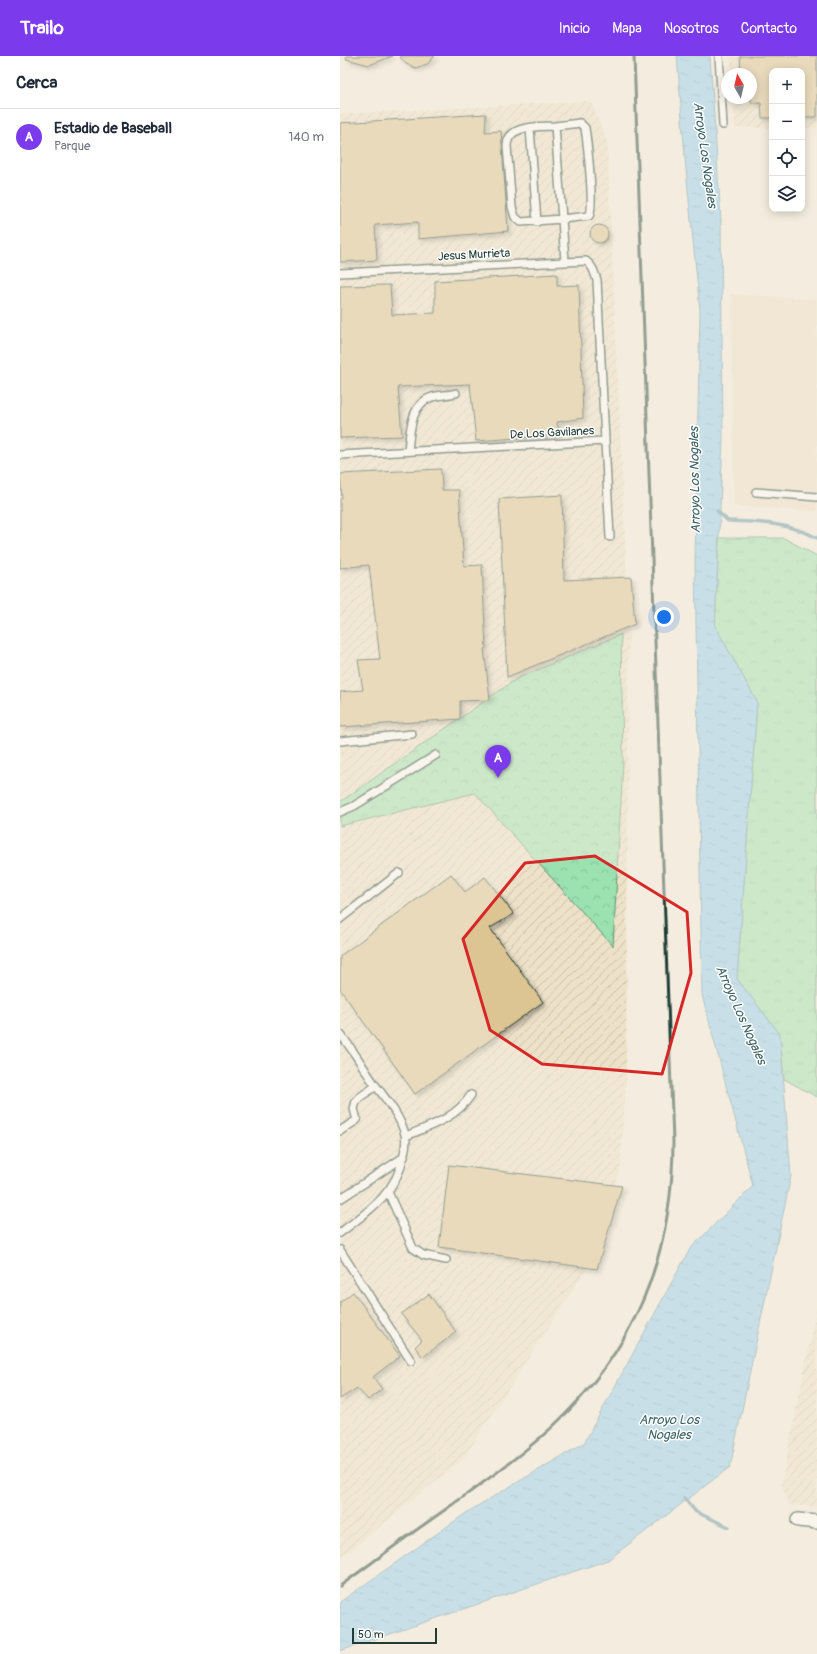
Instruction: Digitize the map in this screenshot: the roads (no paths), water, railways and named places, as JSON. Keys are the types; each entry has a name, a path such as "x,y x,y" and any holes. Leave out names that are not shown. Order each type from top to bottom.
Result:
{"street":[{"path":"798,1520 817,1522"}],"lane":[{"path":"719,56 723,125"},
{"path":"580,123 585,128 591,213 589,216 525,223 515,217 512,207 507,143 514,132 530,128 555,126 580,123"},
{"path":"555,126 565,261"},
{"path":"530,128 537,222"},
{"name":"Jesus Murrieta","path":"340,273 586,261 591,264 596,280"},
{"name":"De Los Gavilanes","path":"340,455 605,441 596,280"},
{"path":"408,451 412,421 418,408 431,397 456,393"},
{"path":"605,441 610,536"},
{"path":"756,492 817,497"},
{"path":"340,741 412,734"},
{"path":"340,812 354,806 436,755"},
{"path":"340,919 400,873"},
{"path":"340,1034 388,1101 406,1136 406,1146 401,1169 388,1192 379,1202 340,1233"},
{"path":"340,1132 357,1120 354,1106 360,1097 376,1086"},
{"path":"406,1136 454,1114 464,1105 471,1095"},
{"path":"340,1199 404,1157"},
{"path":"388,1192 413,1248 422,1255 446,1260"},
{"path":"340,1250 411,1361"}],"water":[{"name":"Arroyo Los Nogales","path":"677,56 710,56 721,220 723,438 715,626 757,702 737,979 780,1034 791,1176 730,1467 608,1560 340,1651 340,1602 469,1511 584,1443 690,1249 753,1186 702,995 695,560 700,310 686,170"}],"waterway":[{"path":"717,511 728,521 785,526 817,538"},
{"path":"684,1498 696,1512 729,1527"}],"railway":[{"path":"340,1586 518,1456 550,1429 580,1399 605,1367 626,1334 643,1299 656,1262 666,1224 671,1184 673,1142 634,56"}],"place":[{"name":"Estadio de Baseball","path":"498,778"}]}
